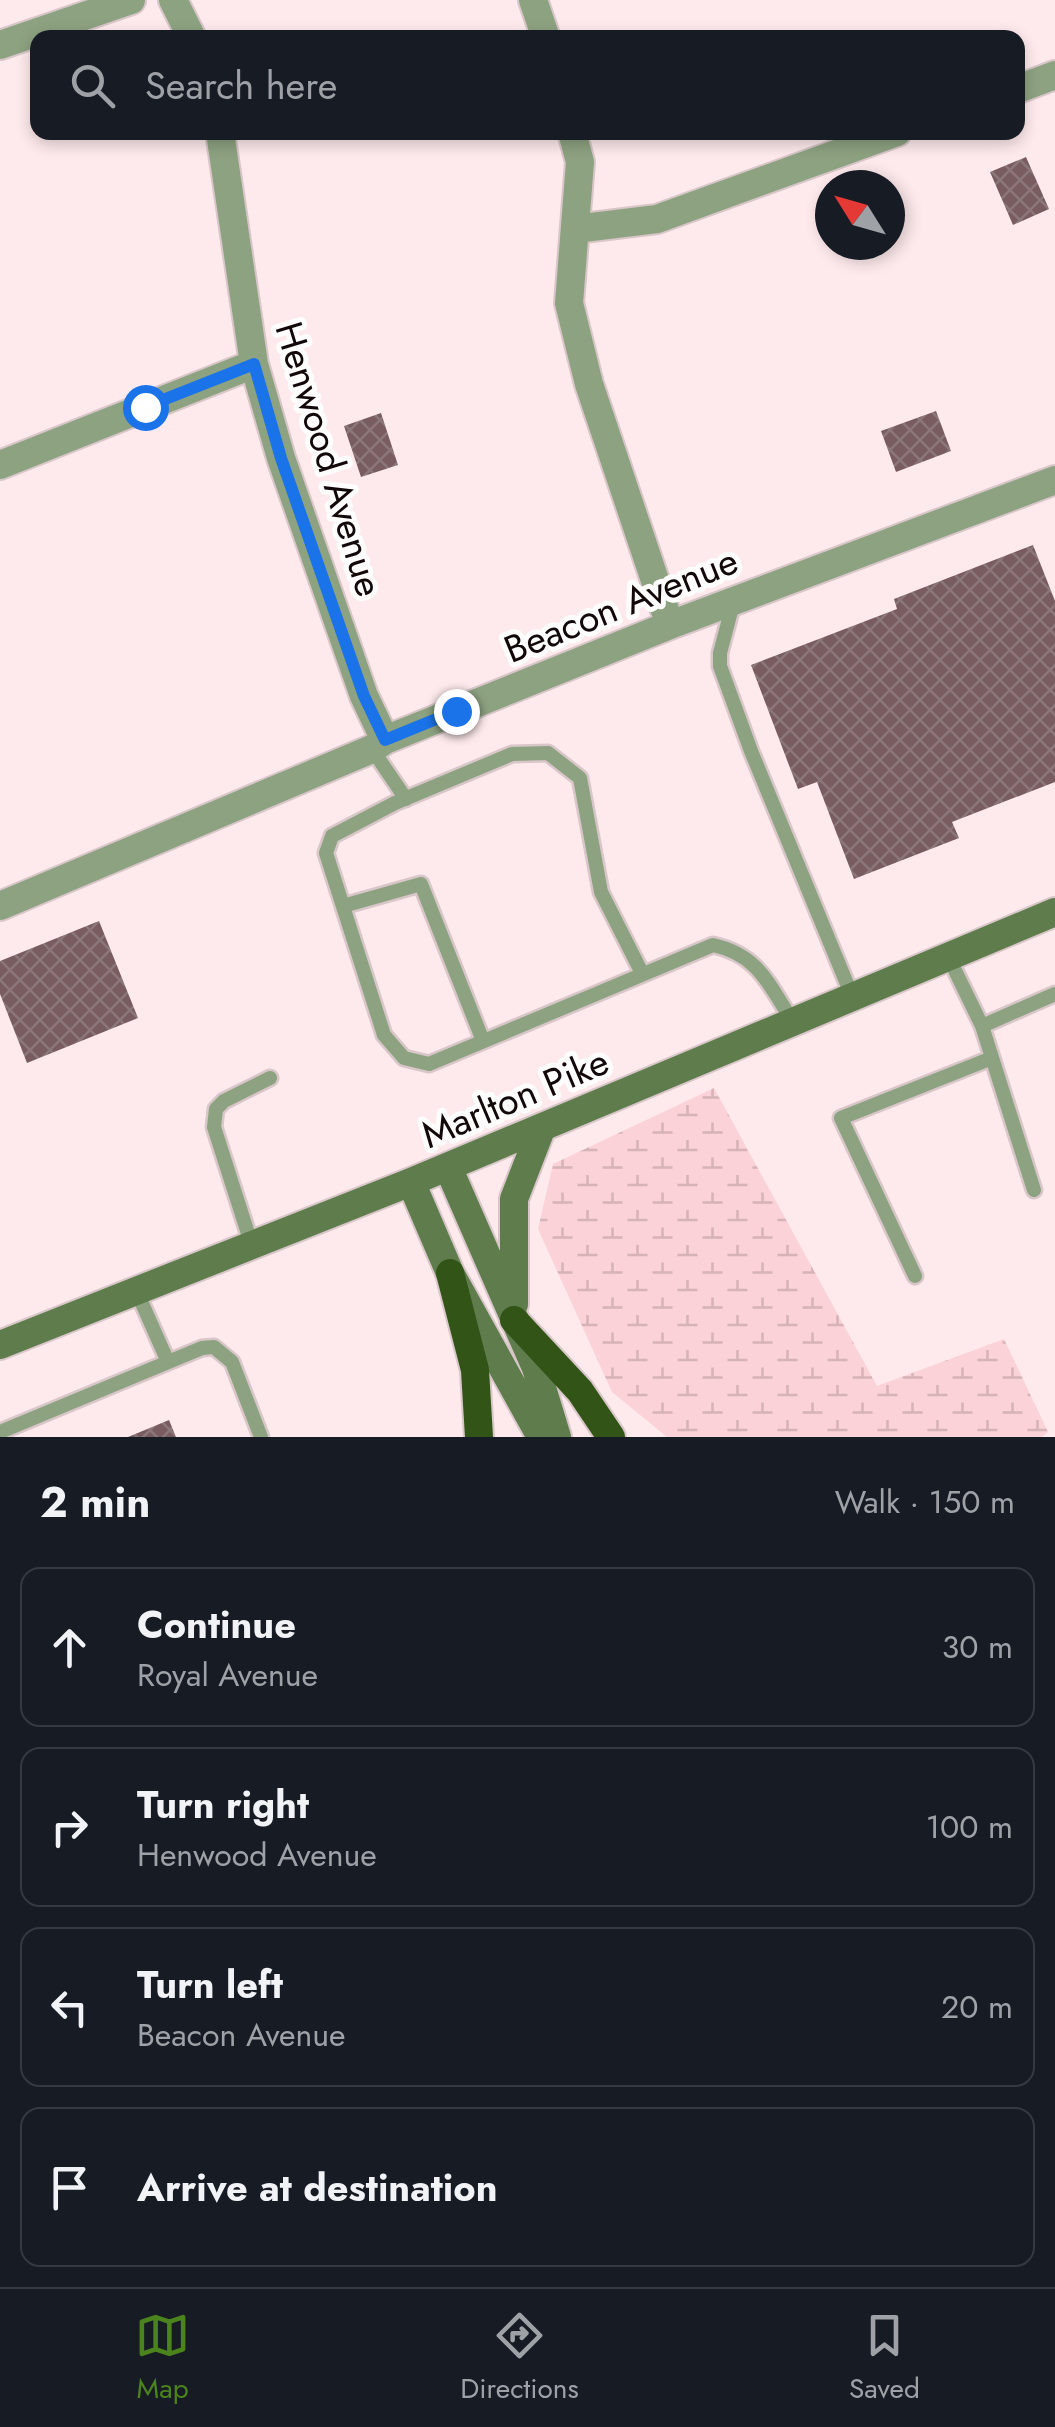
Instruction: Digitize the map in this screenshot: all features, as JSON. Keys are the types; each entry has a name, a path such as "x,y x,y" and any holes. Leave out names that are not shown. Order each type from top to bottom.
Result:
{"highway":[{"path":"450,1274 474,1370 479,1437"},
{"path":"514,1320 580,1391 611,1437"}],"main road":[{"name":"Marlton Pike","path":"0,1345 412,1182 1055,912"},
{"path":"514,1320 514,1199 542,1127"},
{"path":"448,1166 536,1368 557,1437"},
{"path":"412,1182 450,1274 541,1437"}],"street":[{"path":"46,30 131,0"},
{"path":"172,0 188,30"},
{"path":"533,0 543,30"},
{"path":"0,46 30,35"},
{"path":"1025,86 1055,75"},
{"name":"Henwood Avenue","path":"221,140 254,364 281,458 379,745"},
{"path":"574,140 580,162 569,304 590,384 670,624"},
{"path":"575,229 657,219 874,140"},
{"path":"0,465 254,364"},
{"name":"Beacon Avenue","path":"0,906 670,624 1055,480"}],"lane":[{"path":"734,600 720,666 852,996"},
{"path":"379,745 406,799"},
{"path":"642,973 601,892 580,778 548,753 512,754 332,836 326,853 384,1035 404,1058 429,1064 713,944 734,950 758,966 792,1022"},
{"path":"343,906 422,884 483,1041"},
{"path":"948,956 982,1026 1034,1190"},
{"path":"982,1026 1055,994"},
{"path":"915,1276 841,1118 992,1058"},
{"path":"252,1246 214,1127 216,1110 224,1101 270,1078"},
{"path":"138,1292 168,1362"},
{"path":"0,1432 202,1348 214,1347 232,1362 261,1437"}],"green space":[{"path":"714,1088 877,1386 1004,1339 1048,1432 1042,1437 667,1437 612,1392 538,1229 553,1164"}],"building":[{"path":"1026,157 1049,209 1013,225 990,172"},
{"path":"936,411 951,451 896,472 881,431"},
{"path":"381,413 398,465 361,477 344,426"},
{"path":"1033,545 1055,601 1055,782 952,822 959,838 854,879 817,782 798,789 751,665 897,609 894,599"},
{"path":"99,921 138,1018 27,1063 0,994 0,961"},
{"path":"169,1420 176,1437 128,1437"}],"route":[{"path":"145,407 254,364 281,458 364,696 385,740 456,711"}]}
